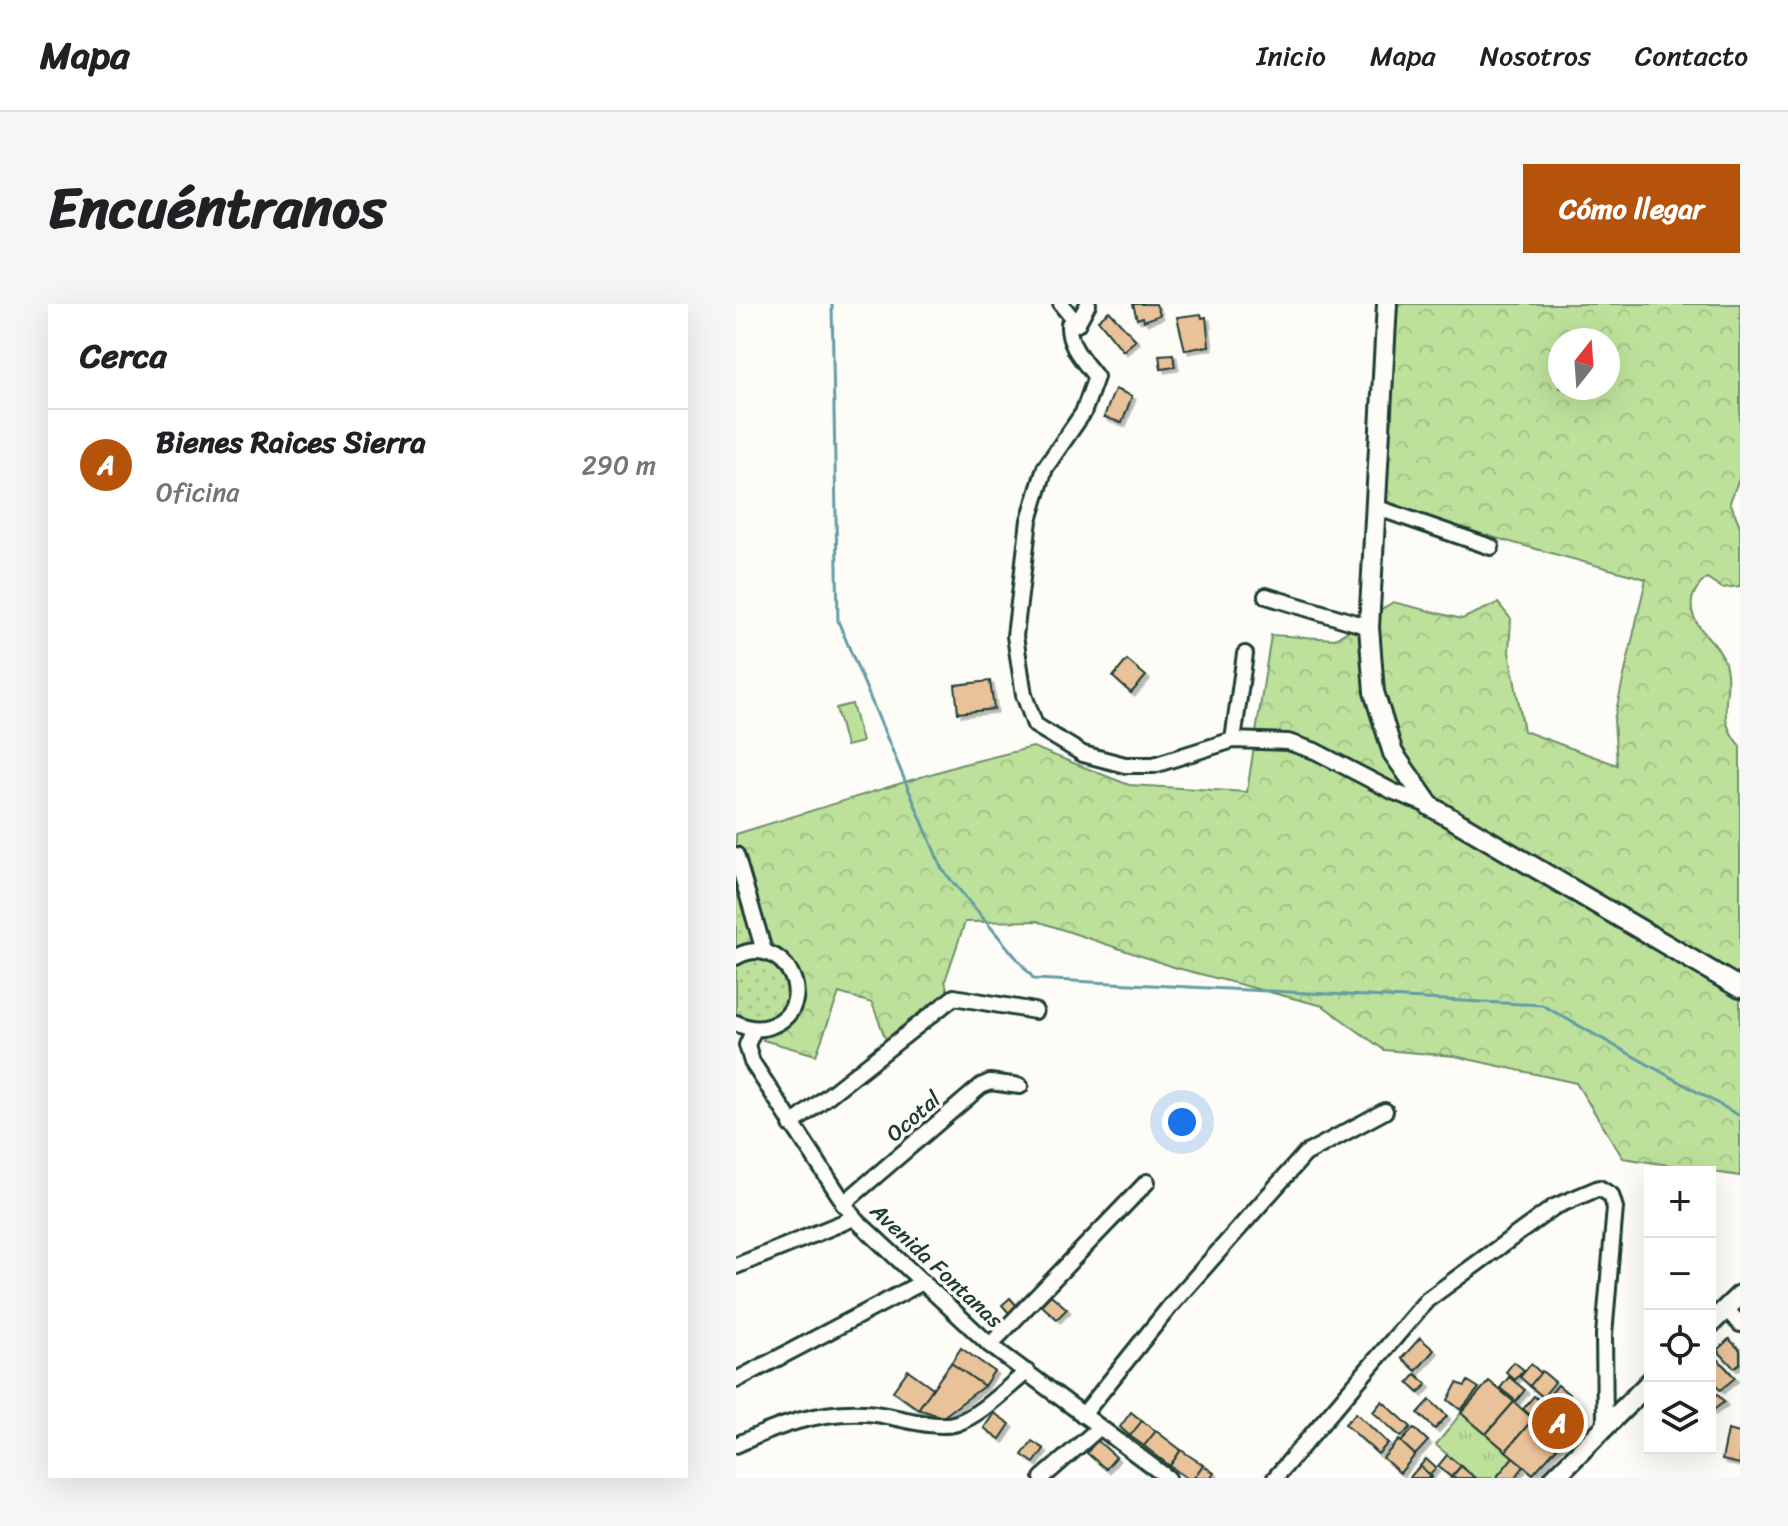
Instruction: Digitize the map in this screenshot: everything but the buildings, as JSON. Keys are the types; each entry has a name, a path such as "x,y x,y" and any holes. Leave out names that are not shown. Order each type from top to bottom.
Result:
{"main road":[{"path":"1387,304 1369,627 1372,676 1381,723 1401,767 1430,806 1740,988"},
{"path":"1716,1318 1740,1295"},
{"path":"1554,1478 1644,1388"}],"street":[{"path":"1061,304 1077,324"},
{"path":"1077,324 1088,304"},
{"path":"1077,324 1069,324 1069,337 1096,377 1092,395 1045,468 1029,520 1021,569 1015,636 1029,714 1035,725 1070,748 1125,765 1154,765 1233,740 1288,742 1315,751 1392,791 1430,806"},
{"path":"1378,508 1491,547"},
{"path":"1266,596 1369,627"},
{"path":"1233,740 1245,654"},
{"path":"736,855 764,951"},
{"path":"736,957 764,951 787,965 797,989 789,1014 779,1023 754,1029 736,1023"},
{"path":"791,1125 954,997 977,1004 1035,1011"},
{"name":"Avenida Fontanas","path":"754,1029 748,1039 749,1057 854,1218 990,1345 1168,1478"},
{"name":"Ocotal","path":"843,1204 981,1086 990,1082 1020,1086"},
{"path":"1083,1415 1171,1305 1305,1154 1385,1111"},
{"path":"990,1345 1147,1182"},
{"path":"1275,1478 1427,1300 1554,1207 1599,1188 1611,1195 1615,1208 1604,1335 1605,1425"},
{"path":"736,1266 854,1218"},
{"path":"736,1380 921,1283"},
{"path":"1726,1309 1740,1324"},
{"path":"736,1445 789,1423 843,1412 901,1417 936,1425 957,1424 1027,1372"},
{"path":"1042,1478 1099,1428"}],"green space":[{"path":"1390,304 1740,304 1740,476 1730,502 1740,526 1740,586 1722,588 1707,578 1695,592 1692,605 1694,617 1725,663 1726,715 1732,735 1740,746 1740,1176 1716,1172 1716,1166 1675,1166 1623,1158 1576,1083 1454,1056 1384,1050 1323,1006 1177,968 1037,921 965,922 945,981 949,996 888,1045 872,1003 839,993 816,1055 763,1040 766,1029 765,951 736,846 736,834 960,765 1033,747 1129,785 1247,792 1271,635 1335,639 1393,602 1462,619 1498,603 1511,619 1509,652 1524,731 1617,765 1614,720 1646,579 1382,507"},
{"path":"852,704 862,742 846,746 836,708"},
{"path":"736,866 762,951 786,966 793,1002 766,1026 736,1020"},
{"path":"1461,1413 1513,1457 1496,1478 1475,1478 1436,1445"}],"waterway":[{"path":"832,304 838,621 942,869 1034,979 1542,1005 1740,1116"}],"place":[{"name":"Bienes Raices Sierra","path":"1558,1423"}]}
